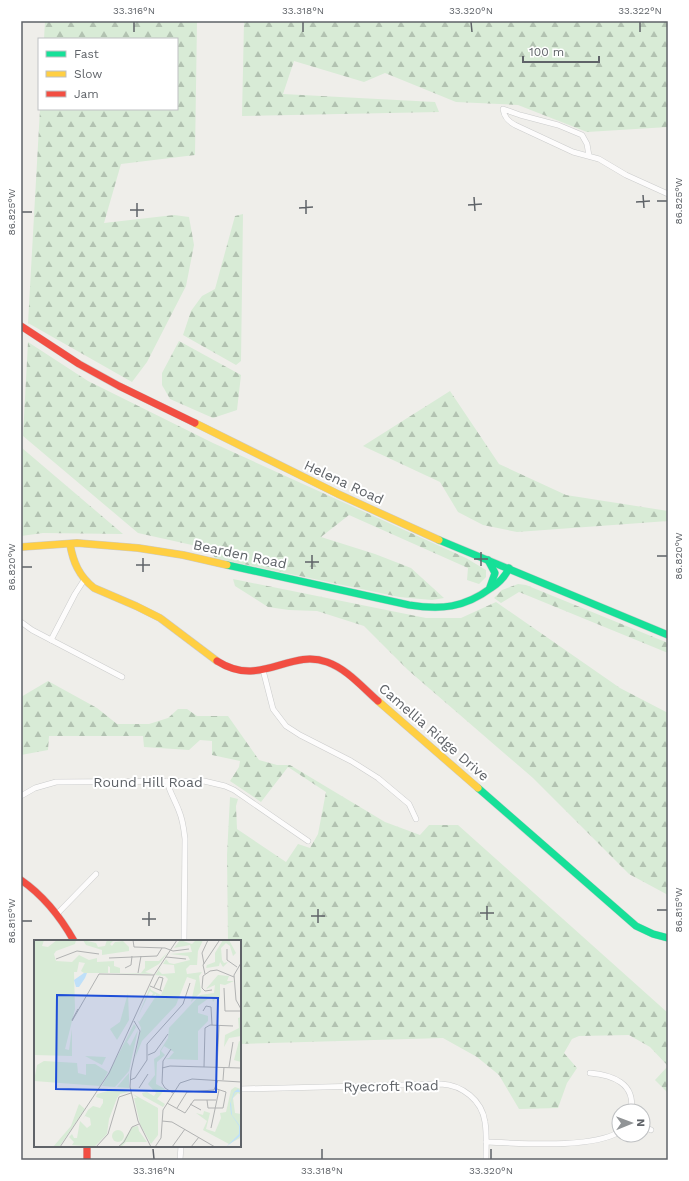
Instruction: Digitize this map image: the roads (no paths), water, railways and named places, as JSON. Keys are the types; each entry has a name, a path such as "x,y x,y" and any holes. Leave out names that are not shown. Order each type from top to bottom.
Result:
{"street":[{"path":"589,156 587,144 582,135 558,125 520,115 504,109 504,115 515,125 573,152 598,159 626,175 668,194"},
{"name":"Helena Road","path":"21,326 79,364 138,396 379,513 438,540 509,568 668,636"},
{"path":"52,640 75,594 84,580 75,567 70,544"},
{"name":"Bearden Road","path":"21,547 70,544 121,546 183,555 425,608 458,606 476,599 504,577 509,568"},
{"path":"488,560 495,573 488,591"},
{"name":"Camellia Ridge Drive","path":"84,580 94,588 159,618 224,665 240,671 254,672 306,658 327,661 340,668 636,926 653,934 668,938"},
{"path":"21,622 32,630 122,677"},
{"path":"263,670 273,709 286,726 374,774 409,804 416,818"},
{"path":"167,781 168,788 180,812 185,839 184,940"},
{"name":"Round Hill Road","path":"21,796 35,788 56,782 204,781 225,786 241,794 308,841"},
{"path":"57,914 96,874"},
{"path":"21,880 36,891 57,914 73,940"},
{"path":"590,1073 612,1077 621,1082 625,1086 630,1096 630,1103"},
{"name":"Ryecroft Road","path":"241,1089 441,1084 453,1086 467,1093 478,1104 485,1123 486,1160"},
{"path":"486,1142 579,1143 601,1139 611,1135"},
{"path":"87,1147 87,1160"},
{"path":"180,1160 181,1147"}]}
